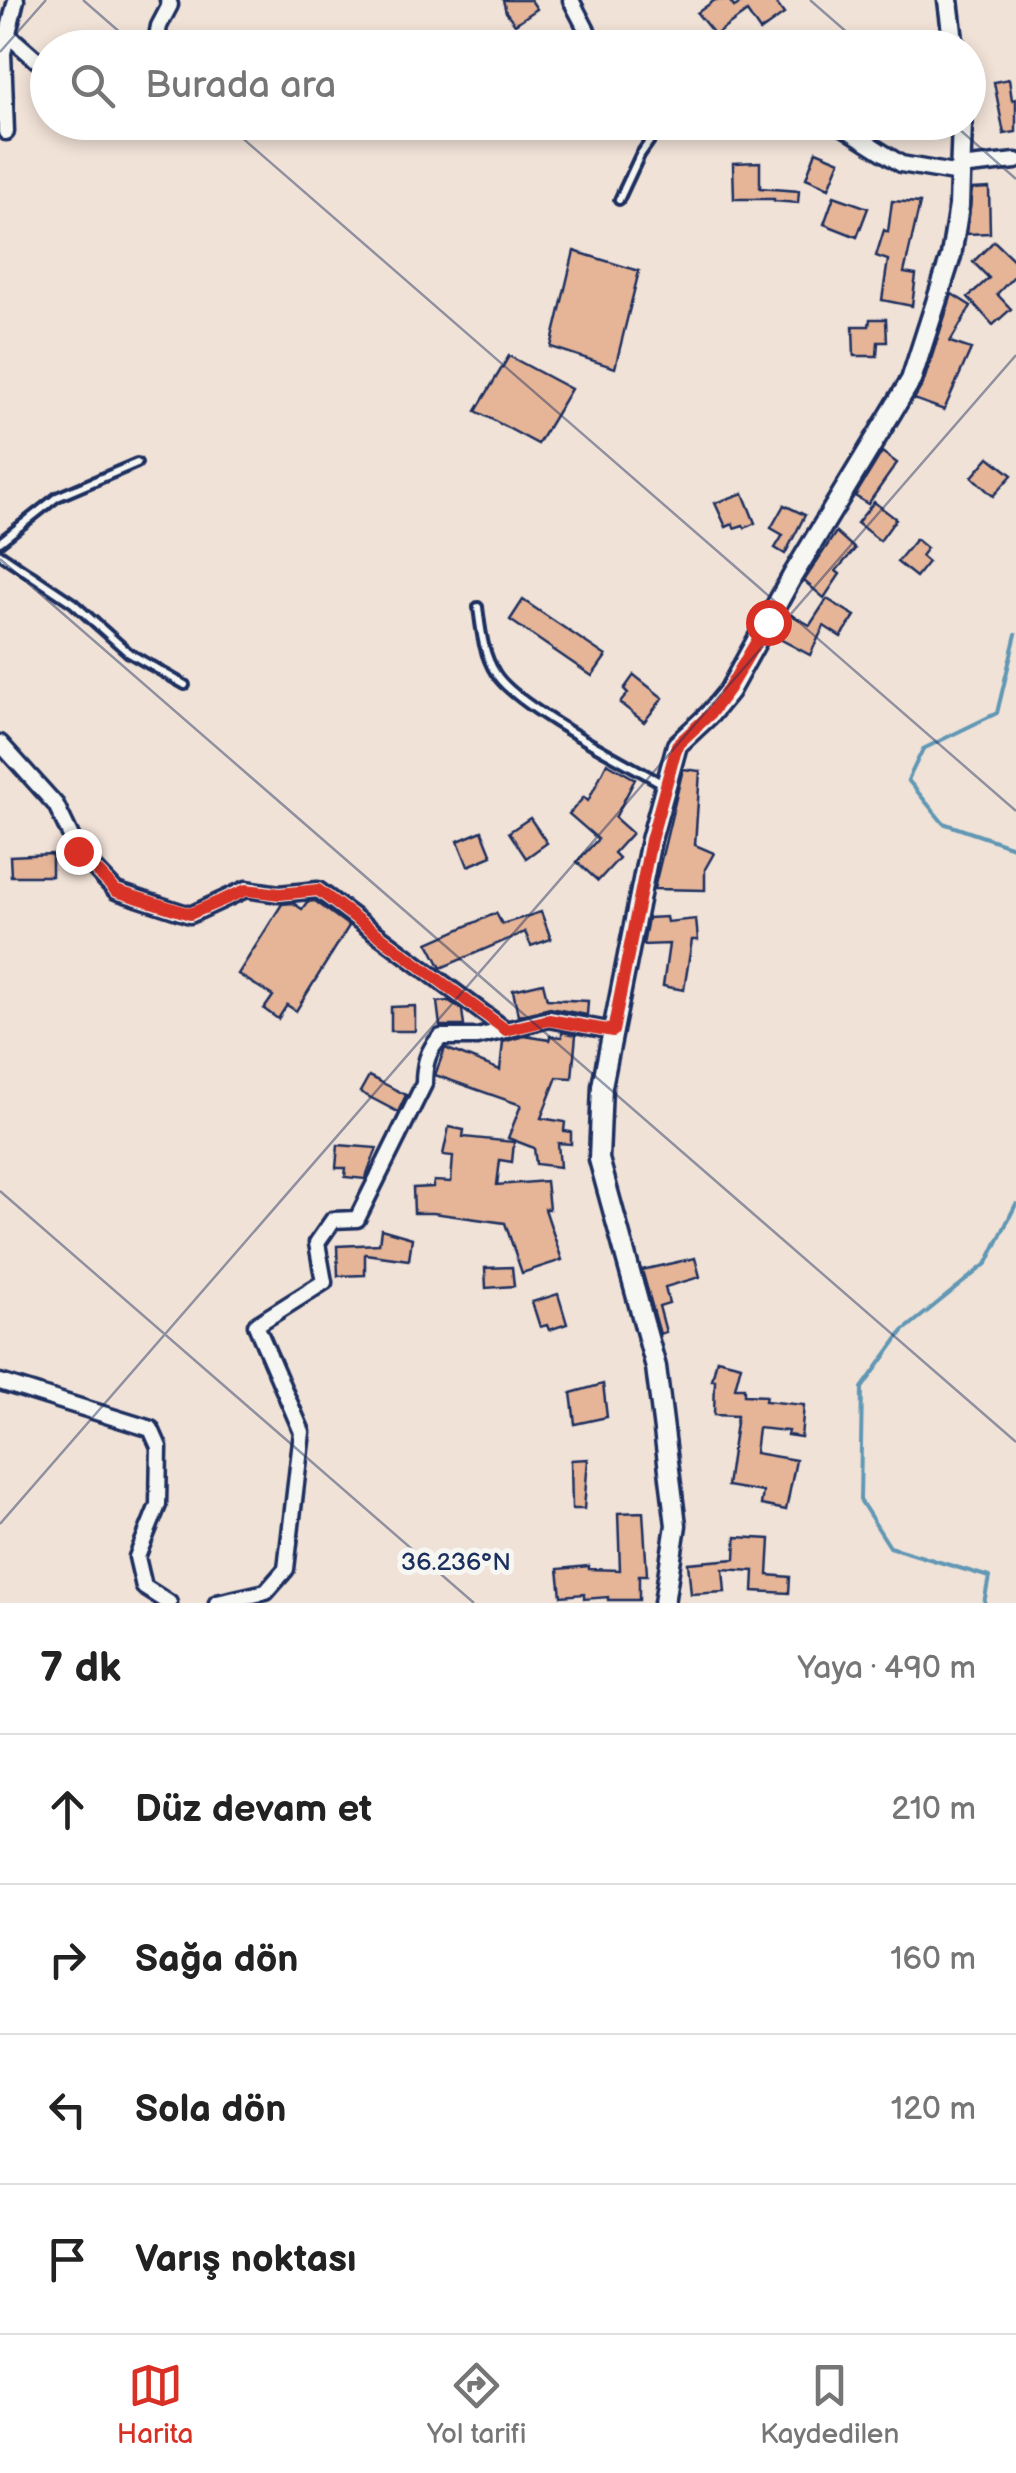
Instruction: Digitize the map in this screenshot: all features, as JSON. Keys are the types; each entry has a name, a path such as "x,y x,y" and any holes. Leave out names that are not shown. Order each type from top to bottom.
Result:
{"street":[{"path":"6,132 4,53 16,0"},
{"path":"158,30 170,5 168,0"},
{"path":"571,0 587,30"},
{"path":"948,0 952,30"},
{"path":"7,34 30,54"},
{"path":"864,140 902,164 959,171 1016,161"},
{"path":"664,1603 676,1525 656,1367 599,1159 602,1086 613,1031 664,785 677,745 710,714 728,690 792,575 911,380 951,256 959,206 961,140"},
{"path":"0,744 56,805 78,851 116,891 190,914 246,890 280,894 318,890 506,1030"},
{"path":"217,1603 266,1592 286,1569 302,1432 256,1325 324,1282 317,1242 333,1220 357,1219 424,1084 426,1060 434,1043 440,1037 477,1038 549,1020 613,1031"},
{"path":"0,1382 151,1430 159,1448 158,1504 137,1557 144,1587 169,1603"}],"lane":[{"path":"620,200 650,140"},
{"path":"0,542 56,497 136,463"},
{"path":"0,554 73,604 129,653 185,685"},
{"path":"478,607 488,658 498,678 523,699 664,785"}],"building":[{"path":"503,0 531,0 537,9 515,24"},
{"path":"715,0 729,0 734,7 741,3 739,0 774,0 784,14 761,30 747,12 722,30 711,30 697,13"},
{"path":"1009,79 1012,100 1016,99 1016,132 1004,134 994,82"},
{"path":"816,151 840,161 829,188 806,178"},
{"path":"760,162 760,188 799,191 798,203 734,199 733,163"},
{"path":"989,188 990,233 967,234 972,189"},
{"path":"834,196 868,208 857,237 824,224"},
{"path":"892,201 920,203 904,273 916,275 912,306 882,300 888,260 876,256 884,230 888,232"},
{"path":"994,241 1016,262 1016,274 997,294 1011,309 993,325 968,297 989,278 973,262"},
{"path":"574,251 639,271 615,368 551,347"},
{"path":"952,294 971,306 950,342 971,349 944,410 914,399 923,384"},
{"path":"870,319 886,319 887,342 878,342 877,356 854,356 853,326 869,326"},
{"path":"509,356 571,389 538,444 476,411"},
{"path":"882,452 897,463 868,504 855,496"},
{"path":"989,457 1012,475 993,496 972,477"},
{"path":"743,493 755,523 745,528 734,528 733,524 726,527 715,503"},
{"path":"874,502 896,519 880,541 857,523"},
{"path":"784,505 805,515 785,554 775,548 783,535 771,528"},
{"path":"836,532 855,549 836,571 840,574 824,598 804,581"},
{"path":"916,539 927,548 921,556 928,562 916,577 897,562"},
{"path":"827,599 855,616 841,637 824,626 810,655 778,638 791,615 810,625"},
{"path":"523,600 606,656 592,676 510,620"},
{"path":"634,675 663,698 644,722 620,703"},
{"path":"607,763 635,779 615,818 632,833 614,853 619,858 598,881 577,862 598,839 569,814 584,797 588,801"},
{"path":"683,769 700,771 695,845 714,853 705,869 705,890 654,889"},
{"path":"530,818 547,843 526,858 509,832"},
{"path":"482,831 492,856 468,866 458,841"},
{"path":"52,854 52,876 11,876 10,856"},
{"path":"315,901 349,926 296,1011 287,1005 278,1019 264,1009 273,996 238,974 282,904 293,903 302,909 307,902"},
{"path":"541,912 551,939 531,946 525,932 441,968 428,943 496,913 502,924"},
{"path":"666,917 667,922 696,919 698,940 692,940 684,990 663,986 669,944 643,945 648,918"},
{"path":"543,983 547,999 588,1001 587,1015 550,1008 518,1016 513,990"},
{"path":"449,1001 462,1010 464,1026 440,1026 437,1002"},
{"path":"415,1006 415,1031 391,1031 391,1007"},
{"path":"562,1032 576,1035 572,1078 557,1077 541,1118 565,1122 564,1131 571,1132 571,1144 558,1143 560,1167 536,1164 534,1148 508,1138 521,1105 435,1075 445,1048 500,1070 503,1042 524,1036 550,1040 550,1036 562,1037"},
{"path":"369,1076 406,1095 398,1112 360,1092"},
{"path":"449,1127 464,1130 463,1137 514,1142 512,1162 500,1160 497,1185 546,1181 549,1209 545,1209 562,1260 522,1273 505,1223 414,1213 413,1188 433,1187 434,1181 451,1182 453,1156 443,1155"},
{"path":"338,1145 377,1148 365,1179 345,1177 346,1168 336,1168"},
{"path":"381,1229 412,1238 409,1260 365,1254 365,1275 338,1276 337,1246 379,1244"},
{"path":"695,1258 700,1277 665,1287 669,1303 659,1306 666,1332 660,1334 642,1270"},
{"path":"512,1267 514,1286 486,1288 485,1268"},
{"path":"558,1294 567,1324 549,1330 547,1325 540,1327 532,1302"},
{"path":"717,1359 741,1365 735,1388 744,1388 744,1395 804,1405 801,1437 787,1435 788,1431 758,1428 755,1453 796,1460 786,1510 761,1505 763,1492 727,1486 737,1416 714,1415 712,1380"},
{"path":"603,1384 607,1417 575,1424 571,1393"},
{"path":"588,1459 584,1509 572,1509 571,1460"},
{"path":"643,1512 647,1575 639,1575 639,1600 584,1599 584,1594 561,1596 558,1569 589,1566 620,1570 618,1513"},
{"path":"736,1537 770,1539 768,1575 790,1577 789,1593 753,1591 754,1571 723,1569 725,1592 691,1594 688,1563 735,1559"}],"waterway":[{"path":"1016,634 997,713 923,749 908,780 943,823 1016,848"},
{"path":"984,1603 989,1577 890,1547 860,1500 862,1388 903,1331 987,1263 1016,1204"}],"route":[{"path":"78,851 116,891 190,914 246,890 280,894 318,890 506,1030 549,1020 580,1022 613,1031 651,840 677,745 710,714 728,690 768,622"}]}
